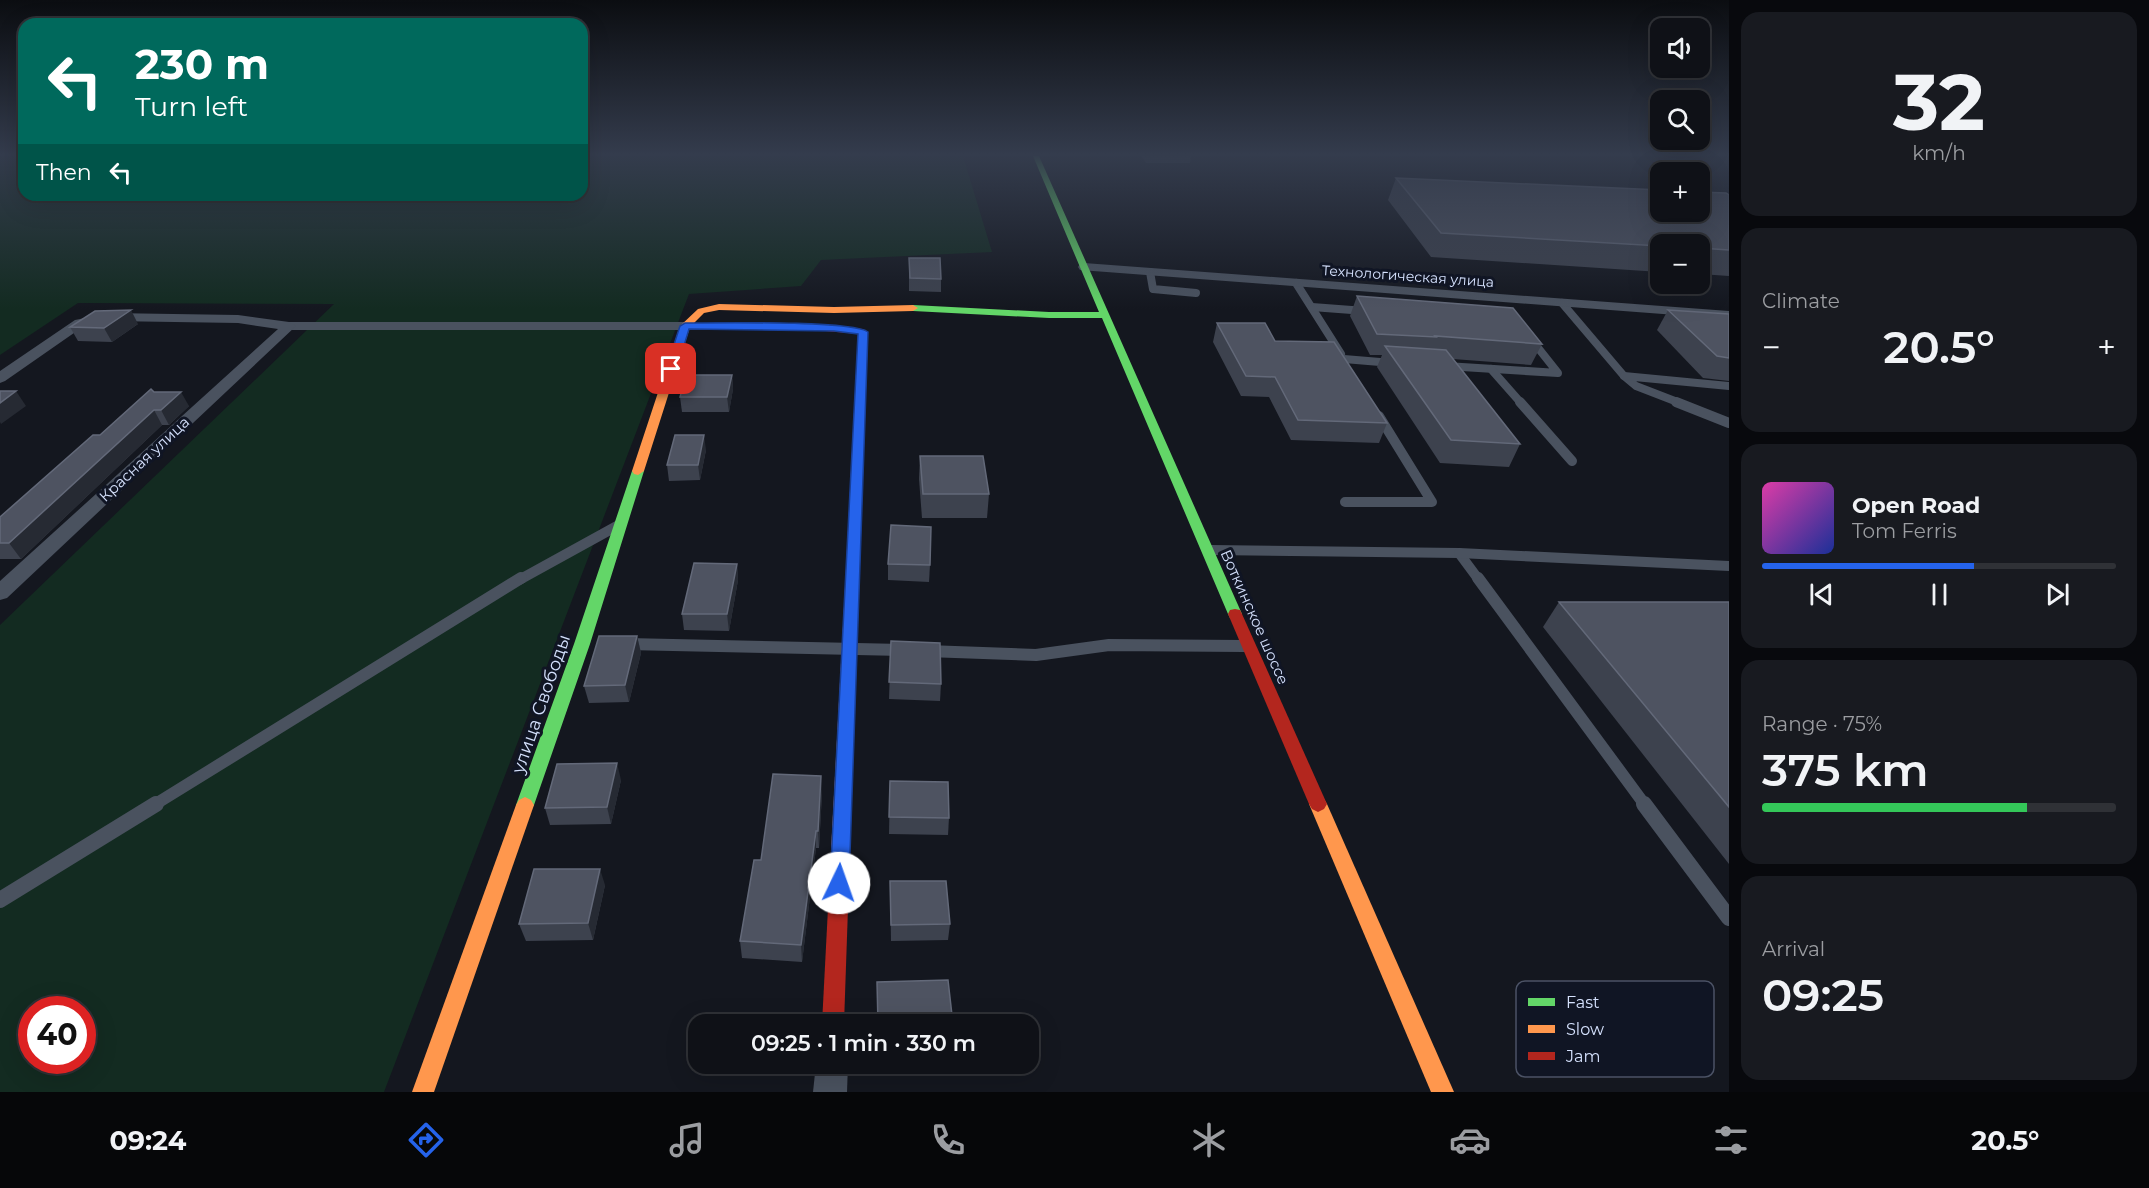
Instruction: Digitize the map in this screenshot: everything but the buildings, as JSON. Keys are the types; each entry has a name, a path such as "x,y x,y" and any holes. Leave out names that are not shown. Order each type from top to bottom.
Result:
{"street":[{"name":"Воткинское шоссе","path":"1058,207 1443,1092"},
{"name":"Технологическая улица","path":"1084,267 1729,315"},
{"path":"685,326 701,311 719,307 834,310 936,308 1049,315 1106,315"},
{"path":"0,378 80,323 122,318 238,319 289,326"},
{"name":"Красная улица","path":"0,593 289,326"},
{"path":"685,326 708,326"},
{"name":"улица Свободы","path":"423,1092 588,644 622,523 685,326"},
{"path":"788,327 834,328 863,332 833,1014"},
{"path":"830,1092 831,1074"}],"lane":[{"path":"1150,272 1153,289 1196,293"},
{"path":"1296,283 1350,370"},
{"path":"1562,303 1624,376 1636,386 1729,423"},
{"path":"1312,308 1369,312"},
{"path":"289,326 685,326"},
{"path":"1435,365 1558,374 1525,331"},
{"path":"1344,359 1401,363"},
{"path":"1491,369 1572,461"},
{"path":"1624,376 1729,386"},
{"path":"1345,502 1432,502 1376,410"},
{"path":"0,900 543,565 622,523"},
{"path":"1208,550 1459,553 1729,566"},
{"path":"1459,553 1729,918"},
{"path":"617,644 850,648 1036,655 1109,645 1250,646"}],"green space":[{"path":"0,207 978,207 992,252 821,260 801,286 689,294 384,1092 0,1092 0,625 334,304 78,303 0,355"}],"traffic: fast":[{"path":"1058,207 1235,614"},
{"path":"913,308 1049,315 1105,315"},
{"path":"525,805 582,644 638,471"}],"traffic: slow":[{"path":"638,471 685,326 701,311 719,307 834,310 913,308"},
{"path":"838,908 852,588"},
{"path":"1318,804 1443,1092"},
{"path":"423,1092 525,805"}],"traffic: jam":[{"path":"807,327 863,332 852,588"},
{"path":"1235,614 1318,804"},
{"path":"833,1014 838,908"}],"route":[{"path":"671,369 685,326 834,328 863,332 839,883"}]}
